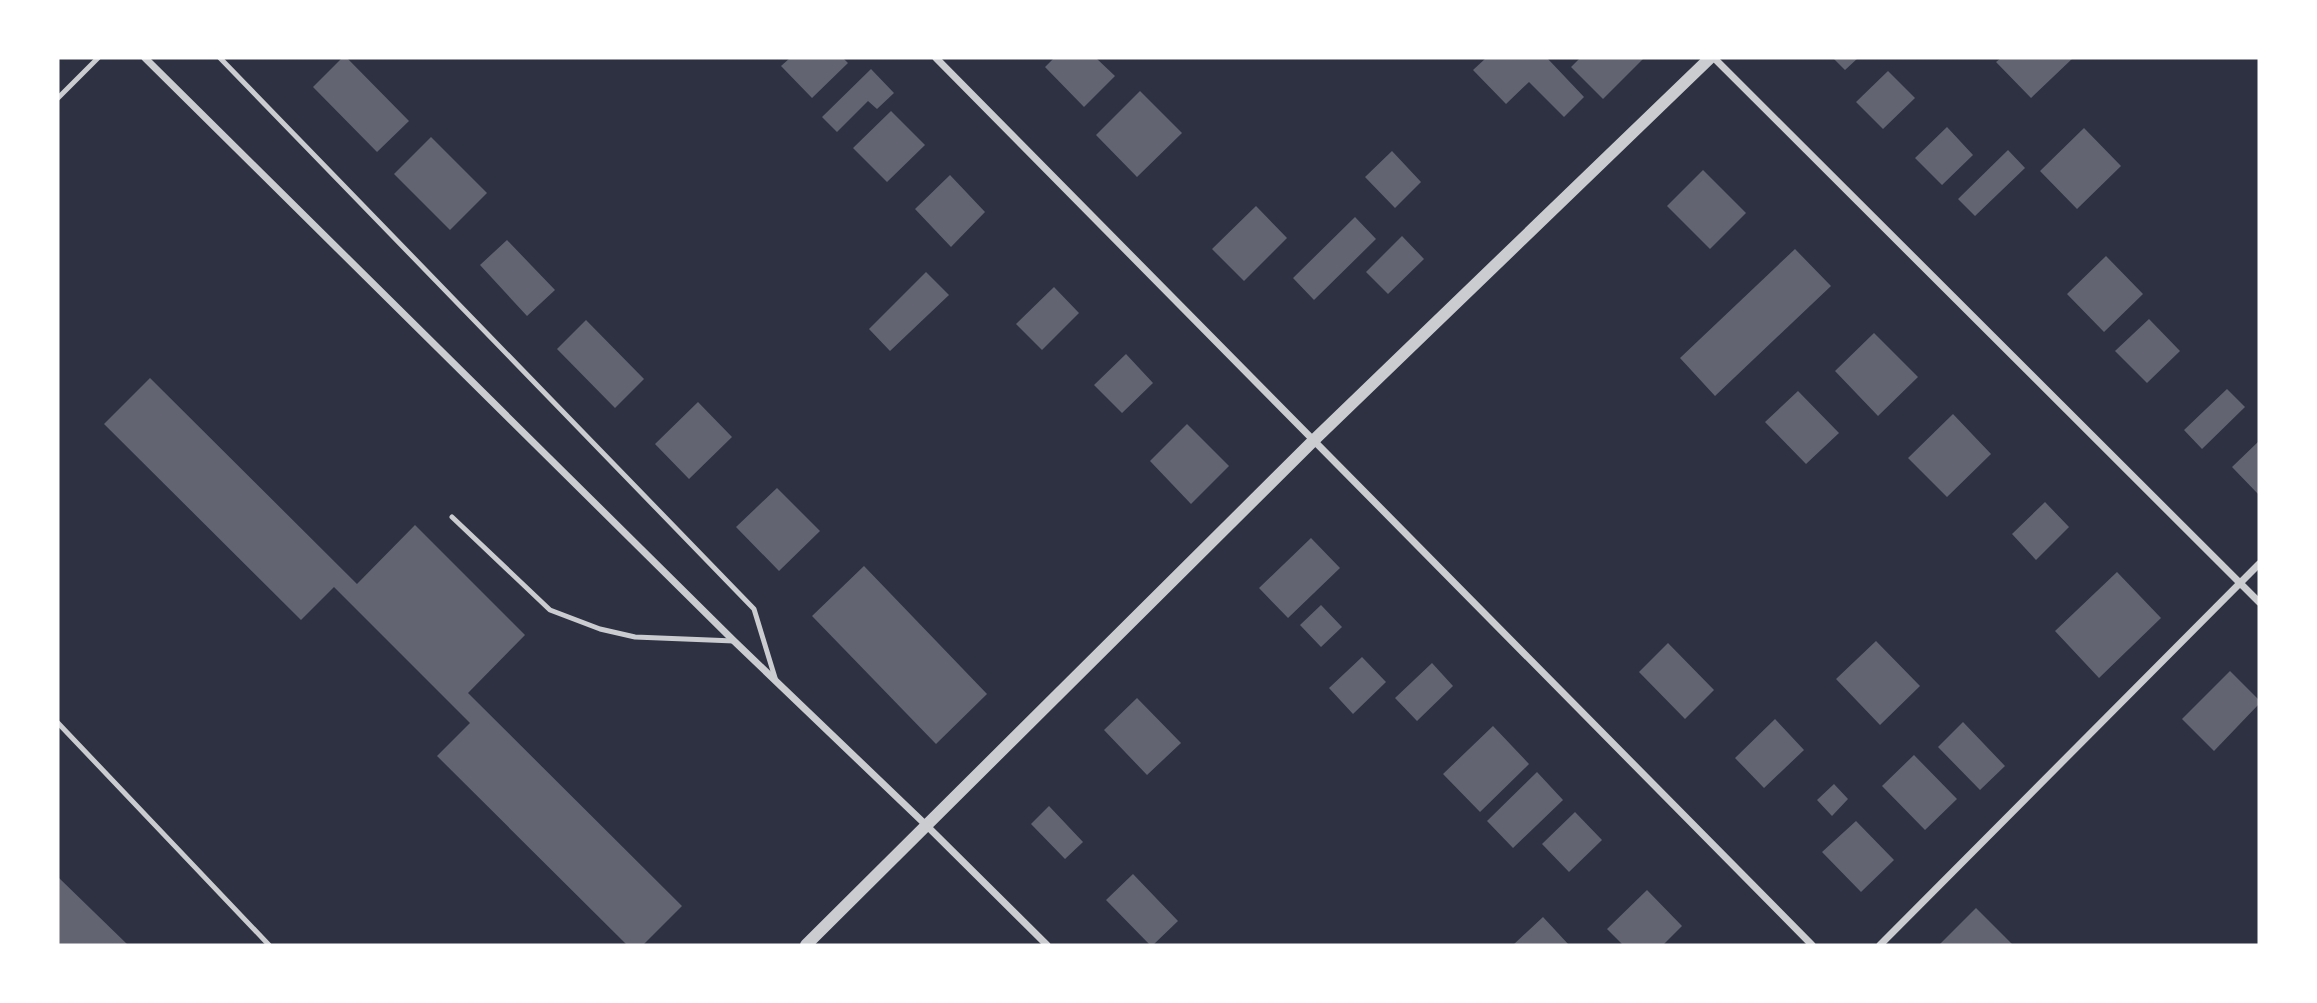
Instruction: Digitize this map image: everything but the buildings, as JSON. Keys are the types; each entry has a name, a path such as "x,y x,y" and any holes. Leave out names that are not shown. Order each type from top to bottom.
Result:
{"street":[{"path":"145,58 734,641 1047,945"},
{"path":"936,58 1812,945"},
{"path":"806,945 1313,441 1712,58 2259,603"},
{"path":"1880,945 2259,564"}],"lane":[{"path":"58,98 98,58"},
{"path":"220,58 754,609 776,681"},
{"path":"452,517 550,610 600,629 635,637 734,641"},
{"path":"58,723 269,945"}]}
